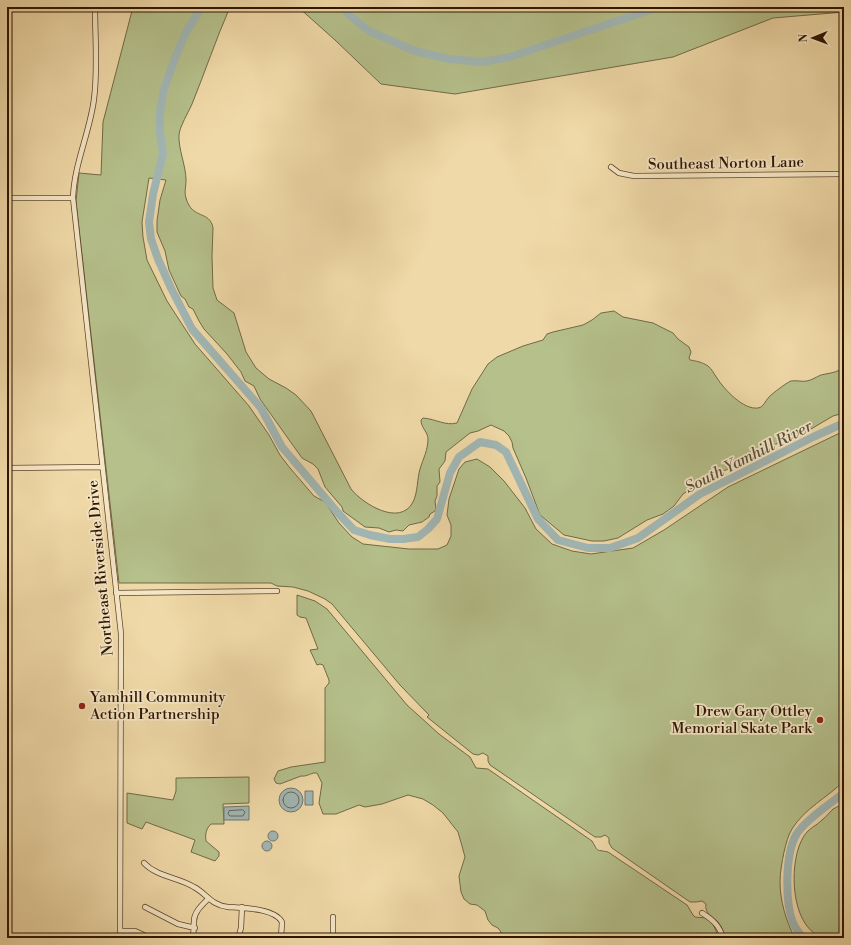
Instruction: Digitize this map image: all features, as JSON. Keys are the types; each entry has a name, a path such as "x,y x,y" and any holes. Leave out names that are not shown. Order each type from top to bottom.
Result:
{"street":[{"name":"Northeast Riverside Drive","path":"95,7 96,83 94,99 75,178 73,198 121,634 120,938"},
{"name":"Southeast Norton Lane","path":"611,167 619,173 634,176 844,174"},
{"path":"7,198 73,198"},
{"path":"7,468 102,467"},
{"path":"116,593 277,591"},
{"path":"144,863 149,868 157,872 193,886 200,890 208,899 221,905 252,908 279,918 283,925 282,938"},
{"path":"192,938 195,928 194,921 197,912 208,899"},
{"path":"145,906 178,924 195,928"},
{"path":"239,935 241,928 242,908"},
{"path":"702,912 712,919 720,929 723,938"},
{"path":"332,917 333,938"},
{"path":"120,930 136,931 150,938"}],"green space":[{"path":"133,7 230,7 192,104 179,132 179,140 186,175 186,198 192,209 205,216 211,222 213,228 213,288 217,300 234,313 246,352 256,368 269,379 296,395 311,411 351,489 372,506 391,513 400,513 407,509 413,502 416,494 420,469 428,443 427,434 421,423 423,418 448,424 457,423 472,389 488,364 497,357 523,346 543,340 547,334 583,325 601,313 614,311 623,317 653,323 673,333 678,339 689,347 691,352 689,358 690,360 708,366 720,383 734,398 752,408 762,406 771,395 791,381 809,381 821,375 836,372 844,367 844,413 833,416 811,429 772,446 697,485 683,494 674,506 663,514 647,520 618,538 604,541 592,541 564,535 540,515 509,436 504,431 491,425 470,433 446,452 445,461 439,469 440,482 437,486 437,496 435,501 436,509 430,514 429,517 422,522 409,525 403,531 396,530 389,532 379,528 365,527 343,511 342,507 325,487 318,469 313,464 302,458 260,399 254,386 245,381 241,372 204,329 193,309 189,307 185,299 181,296 169,270 165,251 157,232 160,200 166,180 149,178 142,222 143,237 147,260 167,301 195,344 249,406 290,468 314,496 325,502 339,523 352,537 363,544 409,549 438,549 447,545 451,536 451,525 447,515 449,499 459,469 465,462 477,459 490,467 504,481 525,508 536,529 552,544 572,551 591,554 633,548 664,530 728,487 844,431 844,781 803,815 792,829 787,840 781,867 780,889 786,918 795,938 725,938 721,926 708,913 706,910 706,904 702,901 690,902 612,848 609,843 609,838 605,835 595,837 490,765 488,756 483,753 478,755 473,754 427,717 429,715 400,685 332,604 325,599 308,591 293,587 277,586 271,583 119,583 76,201 79,173 101,175 103,122"},
{"path":"298,7 844,7 844,12 773,18 673,57 455,94 381,84"},
{"path":"297,595 315,601 327,609 407,705 439,734 470,757 476,768 488,769 592,841 598,850 608,852 687,905 695,917 706,918 713,924 719,938 498,938 500,937 501,932 488,920 485,911 477,905 470,904 464,899 461,892 459,876 465,857 458,832 443,813 433,805 423,799 408,795 382,804 365,807 359,805 336,814 323,814 319,803 322,783 317,773 301,776 280,784 276,783 274,779 278,771 291,767 325,762 325,688 329,683 329,680 323,665 317,665 310,650 318,649 306,618 297,615"},
{"path":"249,777 249,803 223,804 224,824 211,824 207,830 206,841 219,852 219,856 215,861 191,852 195,840 146,822 142,829 127,823 127,793 173,800 176,791 176,778"},
{"path":"844,803 844,938 825,938 814,933 806,925 800,914 794,887 794,872 799,846 806,833 833,809"}],"water":[{"path":"291,788 299,792 303,800 299,808 291,812 283,808 279,800 283,792"},
{"path":"305,791 313,791 313,805 305,805"},
{"path":"249,806 249,820 224,820 224,807"},
{"path":"271,831 275,831 277,832 277,840 271,841 268,838 268,834"},
{"path":"265,841 269,841 271,842 271,850 265,851 262,848 262,844"}],"waterway":[{"name":"South Yamhill River","path":"202,7 186,32 164,89 160,112 160,133 163,154 153,194 149,222 151,239 171,288 192,329 261,408 282,447 354,530 390,539 418,537 437,519 450,473 459,457 480,442 496,445 506,452 538,519 558,540 588,548 610,548 638,538 700,494 844,423"},
{"name":"South Yamhill River","path":"344,7 347,13 369,31 415,51 449,59 483,62 510,57 659,7"},
{"name":"South Yamhill River","path":"803,938 796,929 790,914 787,879 792,844 796,835 805,824 818,812 844,793"}],"place":[{"name":"Yamhill Community Action Partnership","path":"82,706"},
{"name":"Drew Gary Ottley Memorial Skate Park","path":"820,720"}]}
